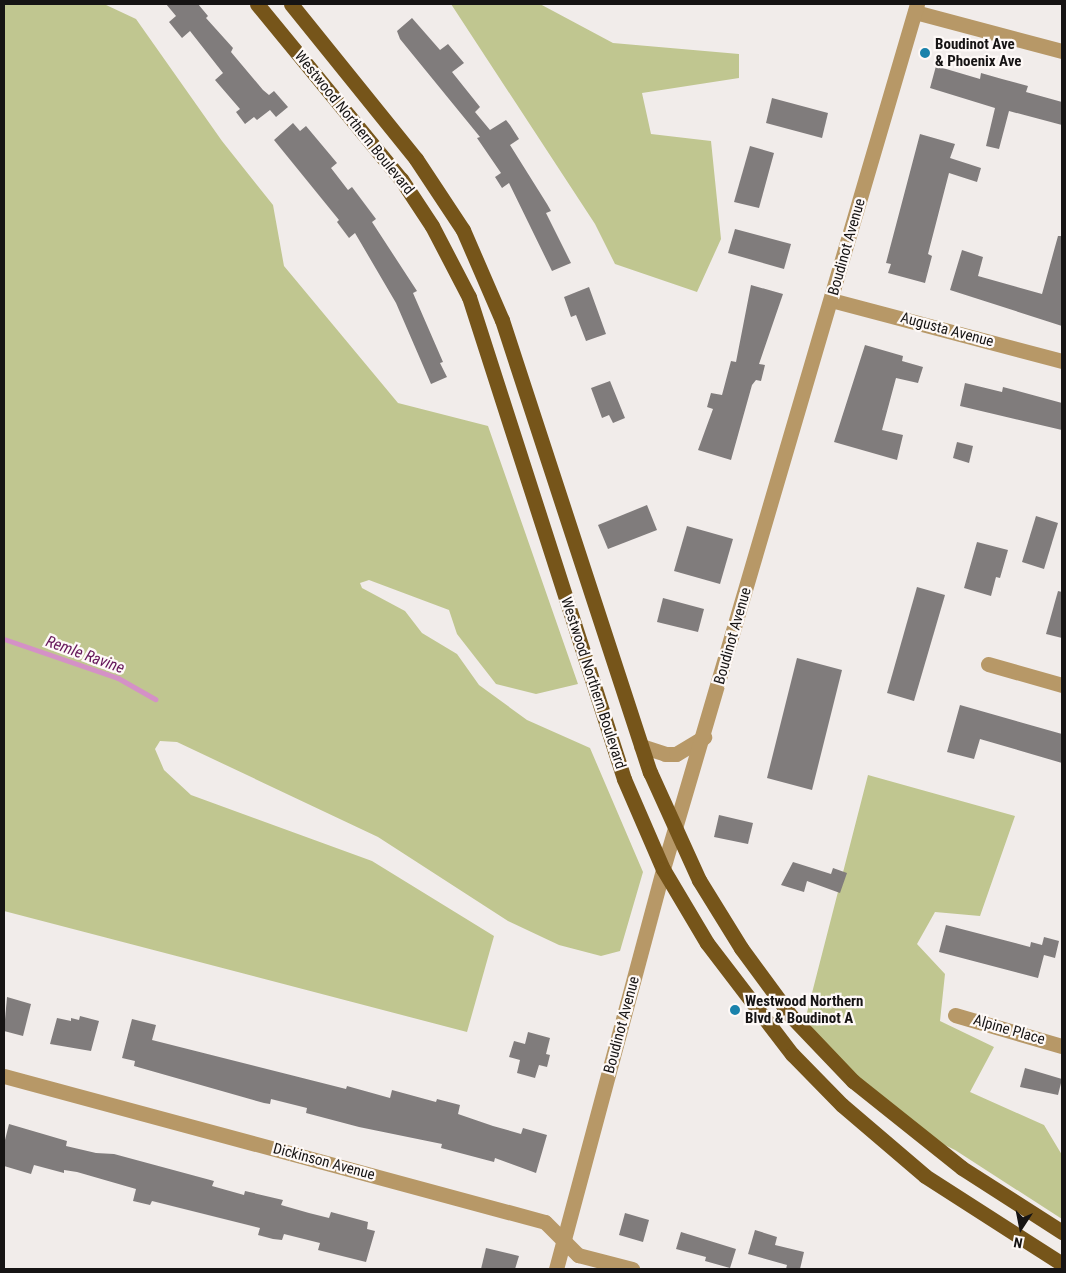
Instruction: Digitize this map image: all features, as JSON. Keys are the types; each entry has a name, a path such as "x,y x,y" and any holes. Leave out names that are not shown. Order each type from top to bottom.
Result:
{"main road":[{"name":"Westwood Northern Boulevard","path":"257,4 401,179 432,226 469,297 624,779 663,869 707,943 792,1054 842,1105 925,1176 1062,1264"},
{"name":"Westwood Northern Boulevard","path":"291,4 416,159 463,230 502,320 543,440 641,746 699,880 741,948 791,1016 852,1080 962,1168 1062,1232"},
{"path":"517,448 543,440"}],"street":[{"path":"916,8 1062,51"},
{"name":"Boudinot Avenue","path":"556,1269 663,869 704,737 916,8"},
{"name":"Augusta Avenue","path":"831,300 1062,361"},
{"path":"988,664 1062,685"},
{"path":"641,746 665,754 676,754 704,737"},
{"name":"Alpine Place","path":"955,1015 1062,1046"},
{"name":"Dickinson Avenue","path":"4,1076 545,1222 578,1255 632,1269"}],"green space":[{"path":"4,4 104,4 136,19 222,141 273,205 284,266 398,403 488,426 578,684 536,694 496,684 457,634 449,610 369,580 360,583 362,588 405,611 422,633 457,654 479,685 527,720 590,748 643,872 620,951 601,956 559,945 508,921 378,837 177,742 160,741 155,749 164,770 191,795 372,861 494,936 467,1032 4,911"},
{"path":"451,4 540,4 613,43 739,54 739,78 642,93 651,134 711,141 721,239 697,292 615,264 595,224"},
{"path":"868,775 1015,816 980,916 935,912 917,944 945,974 940,1021 994,1047 970,1092 1044,1125 1062,1155 1062,1219 955,1150 908,1127 803,1028"}],"building":[{"path":"166,4 198,4 208,16 206,18 233,48 231,52 263,90 269,95 274,91 288,107 276,117 270,110 257,120 254,117 245,124 236,112 240,109 215,80 223,73 190,31 182,38 169,22 176,16"},
{"path":"412,18 440,50 448,44 464,63 452,72 480,107 475,112 490,130 506,120 510,125 519,139 510,145 551,211 546,213 571,263 552,271 509,183 502,188 495,177 501,173 477,138 480,137 400,39 397,31"},
{"path":"936,66 980,79 981,73 1028,86 1026,92 1062,102 1062,125 1009,111 999,149 986,146 995,108 930,88"},
{"path":"772,98 828,113 822,138 766,123"},
{"path":"293,123 300,131 306,126 337,163 331,168 348,190 352,187 376,219 372,222 417,291 413,293 443,362 440,363 447,377 431,384 396,303 355,233 349,238 337,222 339,220 274,140"},
{"path":"920,134 955,144 950,158 981,168 977,182 949,173 928,254 932,256 925,283 888,273 891,264 886,263"},
{"path":"750,146 774,153 759,208 734,202"},
{"path":"735,229 791,244 784,269 728,253"},
{"path":"1058,236 1062,236 1062,326 950,290 962,250 983,257 978,276 1042,294"},
{"path":"751,285 783,294 759,364 765,365 761,381 756,380 752,385 731,460 698,450 713,409 707,407 711,393 722,395 731,361 736,362"},
{"path":"589,287 606,334 586,341 576,315 571,317 564,297"},
{"path":"865,345 903,356 902,361 923,367 918,383 896,378 882,430 903,435 897,460 834,442"},
{"path":"610,381 625,418 613,423 609,415 602,418 591,388"},
{"path":"965,383 1002,392 1003,387 1062,403 1062,430 960,406"},
{"path":"957,442 973,446 969,463 953,458"},
{"path":"647,505 657,530 608,549 598,525"},
{"path":"1036,516 1058,523 1044,569 1022,562"},
{"path":"687,526 733,539 720,584 674,571"},
{"path":"977,542 1008,550 1000,578 996,577 991,596 964,588"},
{"path":"917,587 945,595 914,701 887,693"},
{"path":"1058,591 1062,592 1062,638 1046,634"},
{"path":"663,598 704,609 698,632 657,622"},
{"path":"797,658 842,670 812,790 767,778"},
{"path":"960,705 1062,734 1062,763 980,739 974,759 947,752"},
{"path":"719,815 753,823 748,844 714,837"},
{"path":"793,862 831,874 833,868 847,873 840,893 807,881 804,892 781,885"},
{"path":"946,925 1030,947 1031,942 1042,945 1044,937 1059,941 1055,958 1044,955 1038,978 939,952"},
{"path":"7,997 31,1004 23,1036 4,1031"},
{"path":"80,1016 99,1021 91,1051 50,1044 57,1018 71,1021 71,1018 79,1020"},
{"path":"132,1019 156,1025 152,1040 346,1089 347,1086 390,1098 392,1090 436,1102 437,1099 460,1105 458,1114 493,1126 521,1134 523,1128 547,1135 536,1173 495,1158 494,1162 441,1148 442,1144 359,1127 306,1113 307,1108 271,1099 270,1104 264,1103 134,1066 135,1061 122,1058"},
{"path":"528,1032 550,1038 546,1054 550,1055 547,1067 539,1065 535,1078 517,1073 520,1060 509,1057 514,1041 525,1044"},
{"path":"1025,1068 1062,1079 1058,1095 1020,1087"},
{"path":"9,1124 67,1141 66,1146 96,1153 114,1154 214,1181 212,1186 244,1195 245,1191 283,1200 281,1205 309,1213 329,1218 331,1212 368,1222 367,1229 375,1231 366,1262 318,1250 320,1243 284,1234 282,1240 273,1239 258,1235 260,1228 152,1201 150,1205 133,1201 136,1189 77,1172 64,1170 64,1173 34,1165 31,1174 4,1166 4,1144"},
{"path":"625,1213 649,1220 643,1242 619,1235"},
{"path":"755,1230 777,1237 775,1245 804,1252 800,1269 786,1269 787,1265 748,1254"},
{"path":"681,1232 736,1249 730,1268 705,1261 706,1257 676,1249"},
{"path":"486,1248 519,1256 515,1269 481,1269"}],"waterway":[{"name":"Remle Ravine","path":"4,639 118,678 155,699"}],"place":[{"name":"Boudinot Ave & Phoenix Ave","path":"925,53"},
{"name":"Westwood Northern Blvd & Boudinot A","path":"735,1010"}]}
